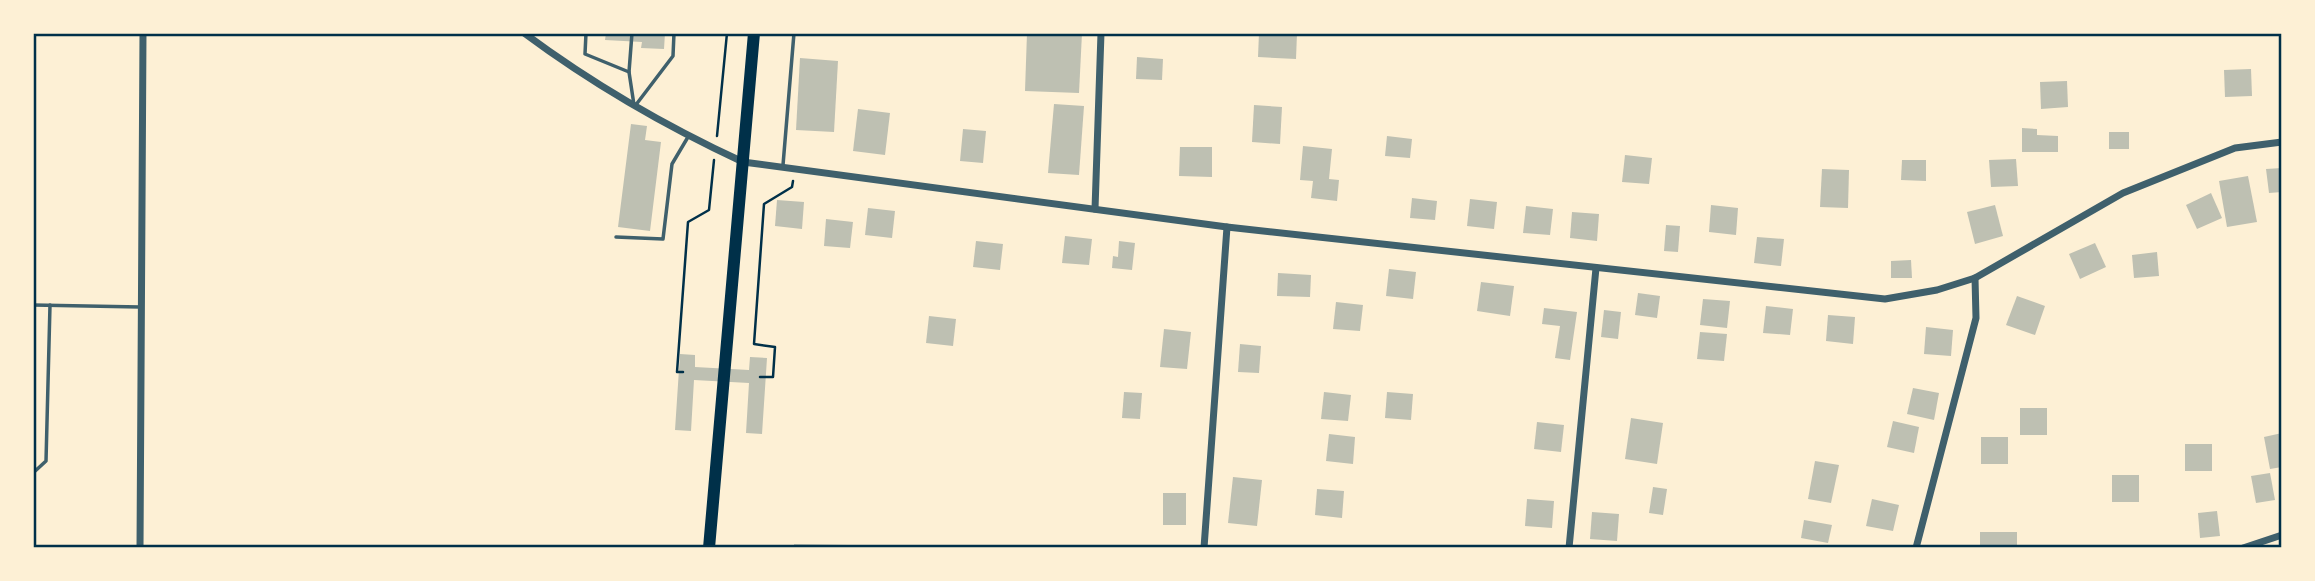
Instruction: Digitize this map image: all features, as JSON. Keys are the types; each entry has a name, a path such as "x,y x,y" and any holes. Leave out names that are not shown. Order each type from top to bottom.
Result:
{"highway":[{"path":"709,548 754,33"}],"street":[{"path":"140,548 143,33"},
{"path":"523,33 634,107 688,137 743,162 1227,227 1885,299 1937,290 1975,278 2123,193 2235,148 2282,142"},
{"path":"1095,209 1101,33"},
{"path":"1204,548 1227,227"},
{"path":"1569,548 1596,268"},
{"path":"1916,548 1976,318 1975,278"},
{"path":"2244,548 2282,535"}],"lane":[{"path":"586,33 584,54 629,72"},
{"path":"632,33 629,72 634,107"},
{"path":"634,107 673,55 674,33"},
{"path":"782,167 794,33"},
{"path":"615,237 663,239 672,164 688,137"},
{"path":"33,305 142,307"},
{"path":"33,473 46,461 50,305"}],"path":[{"path":"682,372 677,372 688,222 709,210 722,110 727,33"},
{"path":"760,377 773,377 775,347 754,344 764,204 792,187 794,169"}],"building":[{"path":"606,33 665,33 664,49 641,48 642,42 605,40"},
{"path":"1027,33 1082,33 1079,93 1025,91"},
{"path":"1259,33 1297,33 1296,59 1258,57"},
{"path":"1137,57 1163,59 1162,80 1136,79"},
{"path":"800,58 838,61 834,132 796,130"},
{"path":"2251,69 2252,96 2225,97 2224,70"},
{"path":"2067,81 2068,107 2041,109 2040,82"},
{"path":"1054,104 1084,106 1079,175 1048,173"},
{"path":"1254,105 1282,107 1280,144 1252,142"},
{"path":"858,109 890,113 885,155 853,151"},
{"path":"631,124 647,126 645,140 661,142 650,231 618,227"},
{"path":"2022,128 2037,129 2037,135 2058,136 2058,152 2022,152"},
{"path":"963,129 986,131 983,163 960,161"},
{"path":"2109,132 2129,132 2129,149 2109,149"},
{"path":"1387,136 1412,139 1410,158 1385,156"},
{"path":"1303,146 1332,149 1329,179 1339,180 1337,201 1311,198 1313,181 1300,180"},
{"path":"1180,147 1212,147 1212,177 1179,176"},
{"path":"1625,155 1652,158 1649,184 1622,182"},
{"path":"2016,159 2018,186 1991,187 1989,160"},
{"path":"1902,160 1926,160 1926,181 1901,180"},
{"path":"2282,168 2282,192 2269,193 2266,169"},
{"path":"1822,169 1849,170 1848,208 1820,207"},
{"path":"2248,176 2257,222 2227,227 2219,181"},
{"path":"2211,193 2222,218 2197,229 2186,205"},
{"path":"1412,198 1437,201 1435,220 1410,218"},
{"path":"1470,199 1497,202 1494,229 1467,226"},
{"path":"777,200 804,202 802,229 775,226"},
{"path":"1711,205 1738,208 1736,235 1709,232"},
{"path":"1995,205 2003,236 1975,244 1967,212"},
{"path":"1526,206 1553,209 1550,235 1523,233"},
{"path":"868,208 895,211 892,238 865,235"},
{"path":"1572,212 1599,214 1597,241 1570,238"},
{"path":"826,219 853,222 850,248 824,246"},
{"path":"1666,225 1680,226 1678,252 1664,251"},
{"path":"1065,236 1092,239 1089,265 1062,263"},
{"path":"1757,237 1784,239 1781,266 1754,263"},
{"path":"976,241 1003,244 1000,270 973,267"},
{"path":"1119,241 1135,243 1132,270 1112,268 1113,256 1118,257"},
{"path":"2095,243 2106,267 2080,279 2069,254"},
{"path":"2157,252 2159,276 2134,278 2132,255"},
{"path":"1911,260 1912,278 1891,278 1891,261"},
{"path":"1389,269 1416,272 1413,299 1386,296"},
{"path":"1278,273 1311,275 1310,297 1277,296"},
{"path":"1481,282 1514,286 1510,316 1477,311"},
{"path":"1638,293 1660,296 1657,318 1635,315"},
{"path":"2017,296 2045,306 2035,335 2006,325"},
{"path":"1703,299 1730,301 1727,328 1700,325"},
{"path":"1336,302 1363,305 1360,331 1333,329"},
{"path":"1766,306 1793,309 1790,335 1763,333"},
{"path":"1544,308 1577,312 1570,360 1555,358 1560,326 1542,324"},
{"path":"1604,310 1621,312 1618,339 1601,337"},
{"path":"1828,315 1855,317 1853,344 1826,341"},
{"path":"929,316 956,319 953,346 926,343"},
{"path":"1926,327 1953,330 1951,356 1924,354"},
{"path":"1164,329 1191,332 1187,369 1160,367"},
{"path":"1700,332 1727,334 1724,361 1697,359"},
{"path":"1240,344 1261,346 1259,373 1238,372"},
{"path":"680,354 695,355 695,367 749,370 750,357 767,358 762,434 746,433 749,383 694,380 691,431 675,430"},
{"path":"1913,388 1939,393 1934,420 1907,414"},
{"path":"1124,392 1142,393 1140,419 1122,418"},
{"path":"1324,392 1351,395 1348,421 1321,419"},
{"path":"1387,392 1413,394 1411,420 1385,418"},
{"path":"2020,408 2047,408 2047,435 2020,435"},
{"path":"1631,418 1663,423 1657,464 1625,459"},
{"path":"1893,421 1919,427 1914,453 1887,447"},
{"path":"1537,422 1564,425 1561,452 1534,449"},
{"path":"2282,433 2282,467 2270,469 2264,437"},
{"path":"1329,434 1355,437 1353,464 1326,461"},
{"path":"1981,437 2008,437 2008,464 1981,464"},
{"path":"2185,444 2212,444 2212,471 2185,471"},
{"path":"1815,461 1839,465 1831,503 1808,499"},
{"path":"2270,473 2275,500 2256,503 2251,476"},
{"path":"2112,475 2139,475 2139,502 2112,502"},
{"path":"1233,477 1262,480 1257,526 1228,523"},
{"path":"1653,487 1667,489 1663,515 1649,513"},
{"path":"1317,489 1344,491 1342,518 1315,515"},
{"path":"1163,493 1186,493 1186,525 1163,525"},
{"path":"1527,499 1554,501 1552,528 1525,526"},
{"path":"1872,499 1899,505 1893,531 1866,526"},
{"path":"2217,511 2220,536 2200,538 2198,513"},
{"path":"1592,512 1619,514 1617,541 1590,539"},
{"path":"1804,520 1832,525 1828,543 1801,538"},
{"path":"1980,532 2017,532 2017,548 1980,548"},
{"path":"794,544 849,545 849,548 794,548"}]}
